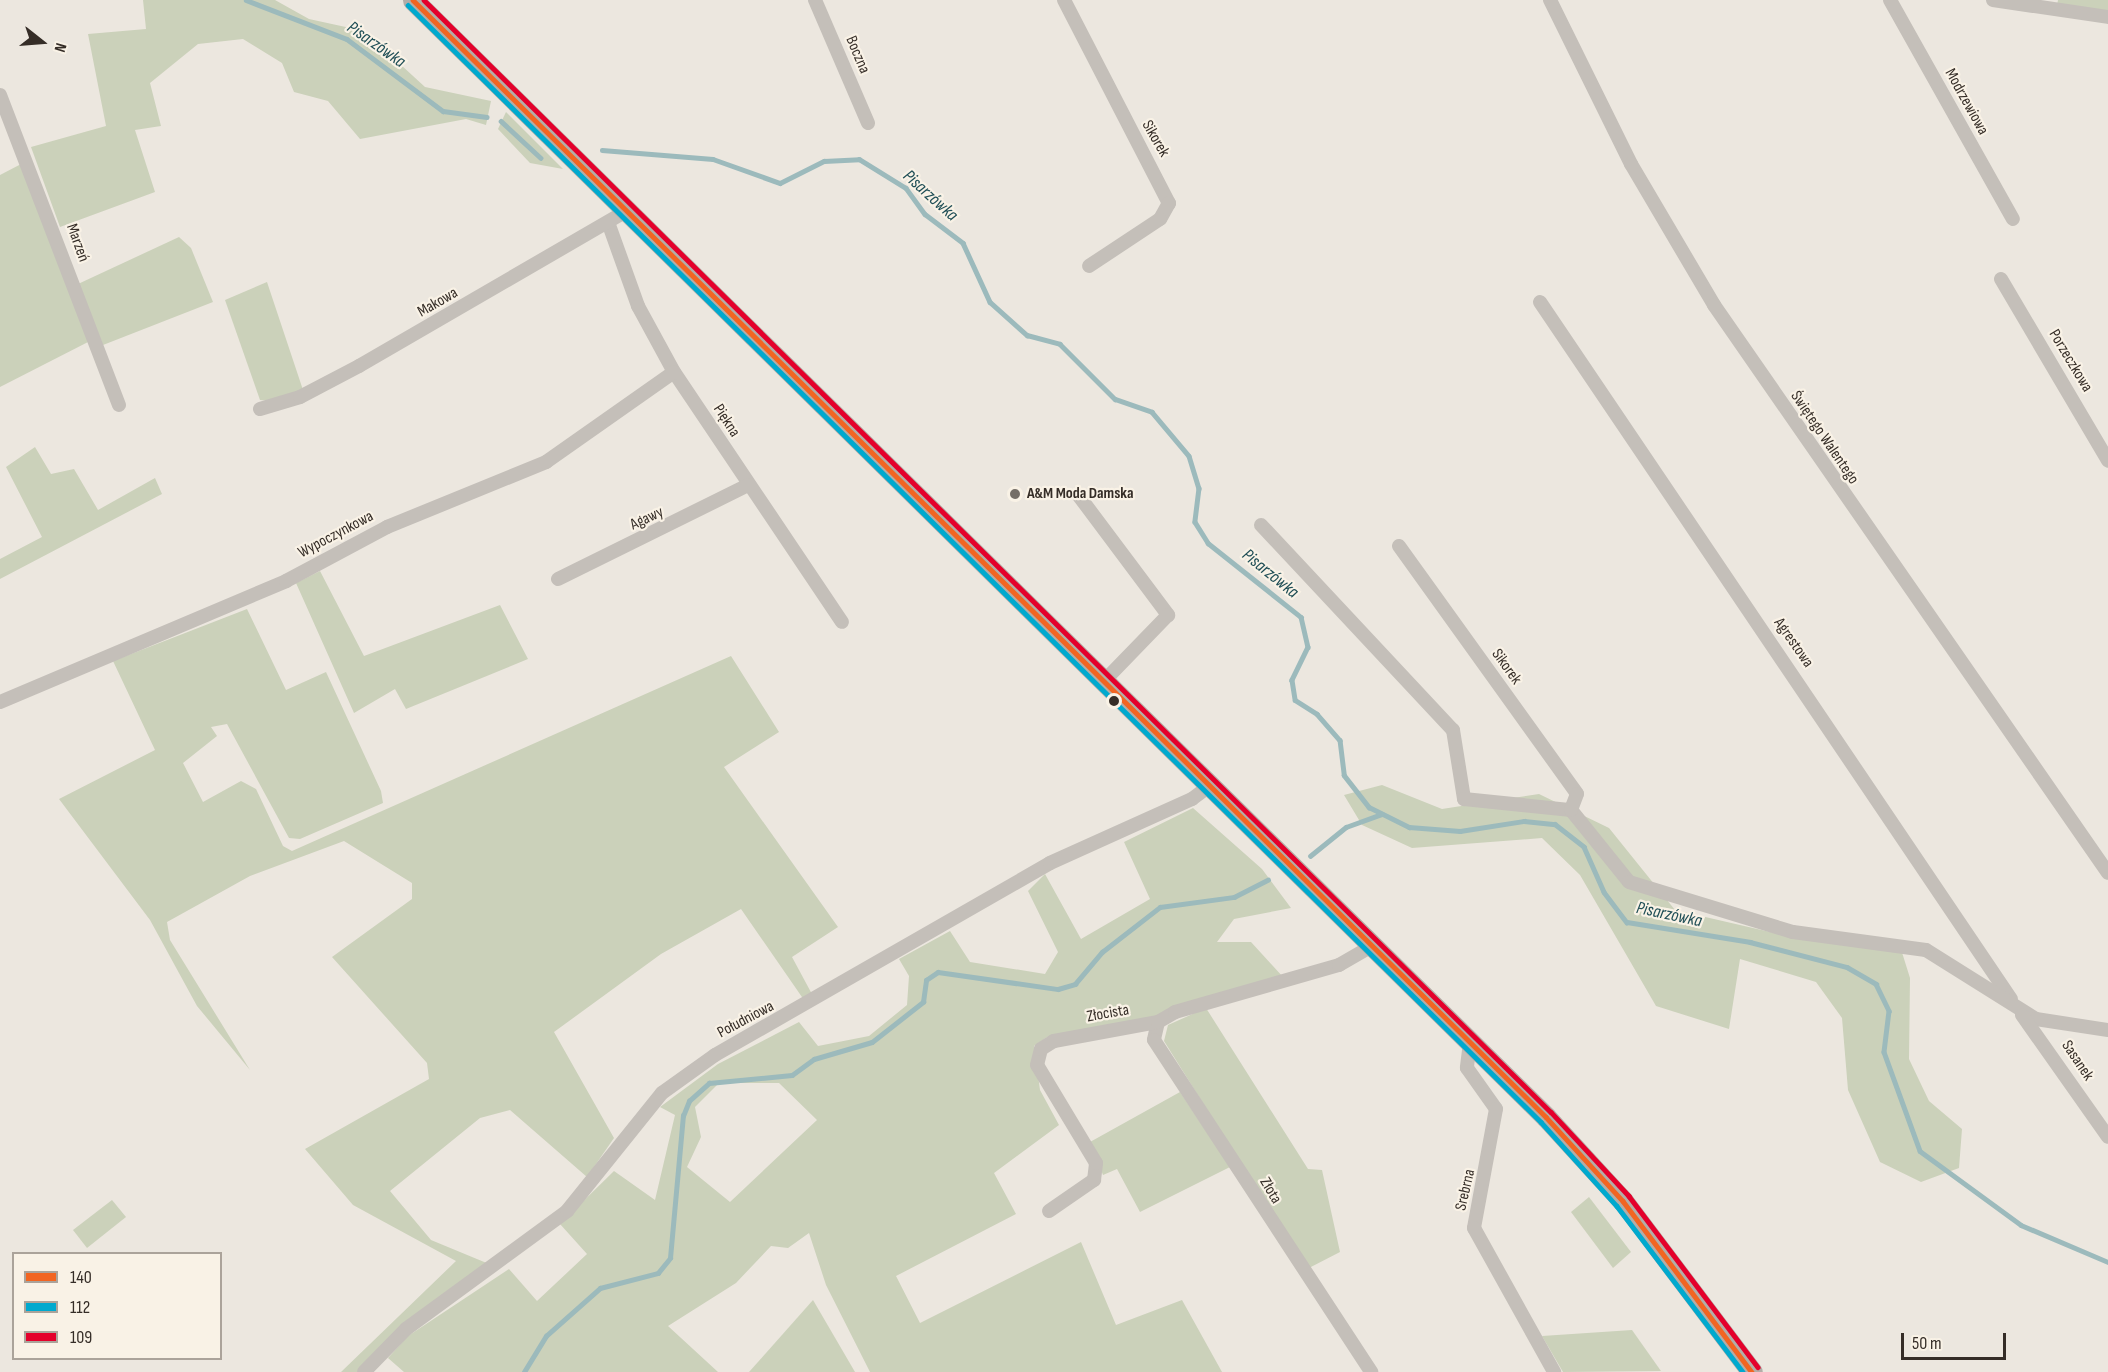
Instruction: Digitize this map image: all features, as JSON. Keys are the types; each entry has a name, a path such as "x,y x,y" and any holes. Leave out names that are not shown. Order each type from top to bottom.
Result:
{"main road":[{"path":"413,0 1470,1042 1605,1179 1752,1372"}],"street":[{"name":"Boczna","path":"815,0 868,123"},
{"name":"Sikorek","path":"1064,0 1169,203 1160,219 1089,266"},
{"name":"Świętego Walentego","path":"1550,0 1631,164 1714,305 2108,873"},
{"name":"Modrzewiowa","path":"1890,0 2013,219"},
{"path":"1993,0 2108,17"},
{"name":"Marzeń","path":"0,95 119,405"},
{"name":"Makowa","path":"260,409 300,397 359,366 609,225 626,211"},
{"name":"Piękna","path":"609,225 638,306 674,372 842,622"},
{"name":"Porzeczkowa","path":"2001,279 2108,460"},
{"name":"Agrestowa","path":"1540,302 2014,1005"},
{"name":"Wypoczynkowa","path":"0,702 286,581 387,527 546,462 674,372"},
{"name":"Agawy","path":"558,579 748,485"},
{"path":"1079,496 1168,615 1104,681"},
{"path":"1261,525 1453,730 1458,790 1464,799 1571,810"},
{"name":"Sikorek","path":"1399,546 1577,794 1571,810"},
{"name":"Południowa","path":"364,1372 406,1329 567,1211 662,1094 715,1055 1050,863 1192,800 1209,786"},
{"name":"Agrestowa","path":"1571,810 1629,882 1793,932 1926,950 2036,1019 2108,1030"},
{"name":"Złocista","path":"1049,1211 1094,1180 1096,1163 1037,1065 1041,1049 1054,1041 1158,1022 1175,1012 1339,965 1372,946"},
{"name":"Sasanek","path":"2014,1005 2108,1137"},
{"name":"Złota","path":"1158,1022 1154,1040 1371,1372"},
{"name":"Srebrna","path":"1470,1042 1467,1068 1497,1109 1474,1228 1554,1372"}],"green space":[{"path":"143,0 275,0 309,19 364,31 425,87 491,101 486,125 466,119 360,139 328,101 294,92 282,63 243,39 198,44 150,83 161,126 135,130 155,192 60,227 31,147 106,126 88,34 146,29"},
{"path":"2058,0 2108,0 2108,12 2057,5"},
{"path":"506,112 563,169 530,163 498,129"},
{"path":"25,162 90,341 0,387 0,175"},
{"path":"179,237 191,248 213,302 103,345 78,284"},
{"path":"267,282 303,390 271,401 260,400 225,300"},
{"path":"35,447 51,474 74,469 98,510 155,478 162,494 0,579 0,559 42,537 6,467"},
{"path":"320,571 364,656 500,605 528,659 406,709 395,689 354,713 296,583"},
{"path":"247,609 286,690 326,672 381,791 383,803 300,839 289,838 227,724 211,727 217,736 183,763 203,802 241,781 256,789 283,846 292,851 731,656 779,732 724,767 838,927 792,957 813,996 804,1000 741,909 661,954 554,1032 614,1138 587,1177 510,1110 480,1118 390,1191 431,1240 489,1264 402,1325 357,1372 341,1372 456,1261 353,1205 305,1149 429,1079 427,1063 332,957 412,899 412,883 344,841 250,876 167,922 170,940 250,1070 197,1006 150,920 59,799 155,750 113,661"},
{"path":"1382,785 1442,809 1539,794 1609,828 1675,910 1792,937 1900,946 1910,978 1909,1059 1929,1101 1962,1129 1959,1168 1921,1182 1880,1162 1848,1090 1842,1018 1816,982 1740,959 1729,1029 1656,1006 1580,875 1542,838 1412,848 1362,825 1344,795"},
{"path":"1193,808 1262,869 1291,908 1234,919 1217,942 1251,942 1283,977 1153,1018 1047,1037 1034,1046 1040,1090 1059,1125 994,1173 1016,1214 896,1276 920,1323 1081,1242 1116,1325 1182,1300 1222,1372 870,1372 826,1285 809,1233 788,1248 771,1246 736,1283 668,1326 718,1372 404,1372 388,1358 408,1336 509,1269 537,1301 587,1254 560,1224 614,1171 655,1200 675,1115 660,1107 718,1064 799,1022 818,1046 869,1036 907,1005 909,976 899,959 950,931 970,962 1045,974 1058,952 1028,891 1045,874 1081,939 1150,899 1124,842","holes":["719,1083 779,1083 817,1120 730,1202 687,1167 701,1137 695,1107"]},
{"path":"1206,1008 1308,1169 1322,1170 1340,1252 1307,1269 1164,1041 1168,1025"},
{"path":"1180,1092 1230,1167 1140,1212 1117,1169 1103,1175 1090,1142"},
{"path":"1589,1197 1631,1252 1613,1268 1571,1212"},
{"path":"112,1200 126,1217 87,1248 73,1230"},
{"path":"813,1300 855,1372 749,1372"},
{"path":"1632,1330 1661,1371 1563,1372 1542,1336"}],"waterway":[{"name":"Pisarzówka","path":"246,0 347,39 443,111 487,117"},
{"name":"Pisarzówka","path":"501,121 541,158"},
{"name":"Pisarzówka","path":"602,150 713,159 780,183 824,161 859,159 906,188 925,214 963,243 990,302 1027,335 1060,344 1115,399 1152,412 1189,456 1199,488 1195,522 1208,543 1301,617 1308,647 1292,680 1295,700 1317,714 1340,740 1344,775 1369,807 1409,827 1460,831 1524,821 1555,824 1584,847 1604,892 1627,922 1750,942 1847,967 1876,984 1889,1011 1884,1052 1920,1151 2021,1225 2108,1262"},
{"path":"1310,856 1346,827 1382,814"},
{"path":"524,1372 546,1336 600,1288 658,1273 670,1258 683,1116 689,1101 709,1083 792,1075 814,1059 872,1042 923,1002 926,980 938,972 1058,989 1075,984 1102,952 1160,907 1234,897 1268,880"}],"transit line":[{"name":"140","path":"413,0 1546,1117 1623,1201 1752,1372"},
{"name":"109","path":"424,0 1551,1112 1629,1196 1758,1367"},
{"name":"112","path":"408,5 1541,1122 1617,1206 1743,1372"}],"place":[{"name":"A&M Moda Damska","path":"1015,494"}]}
